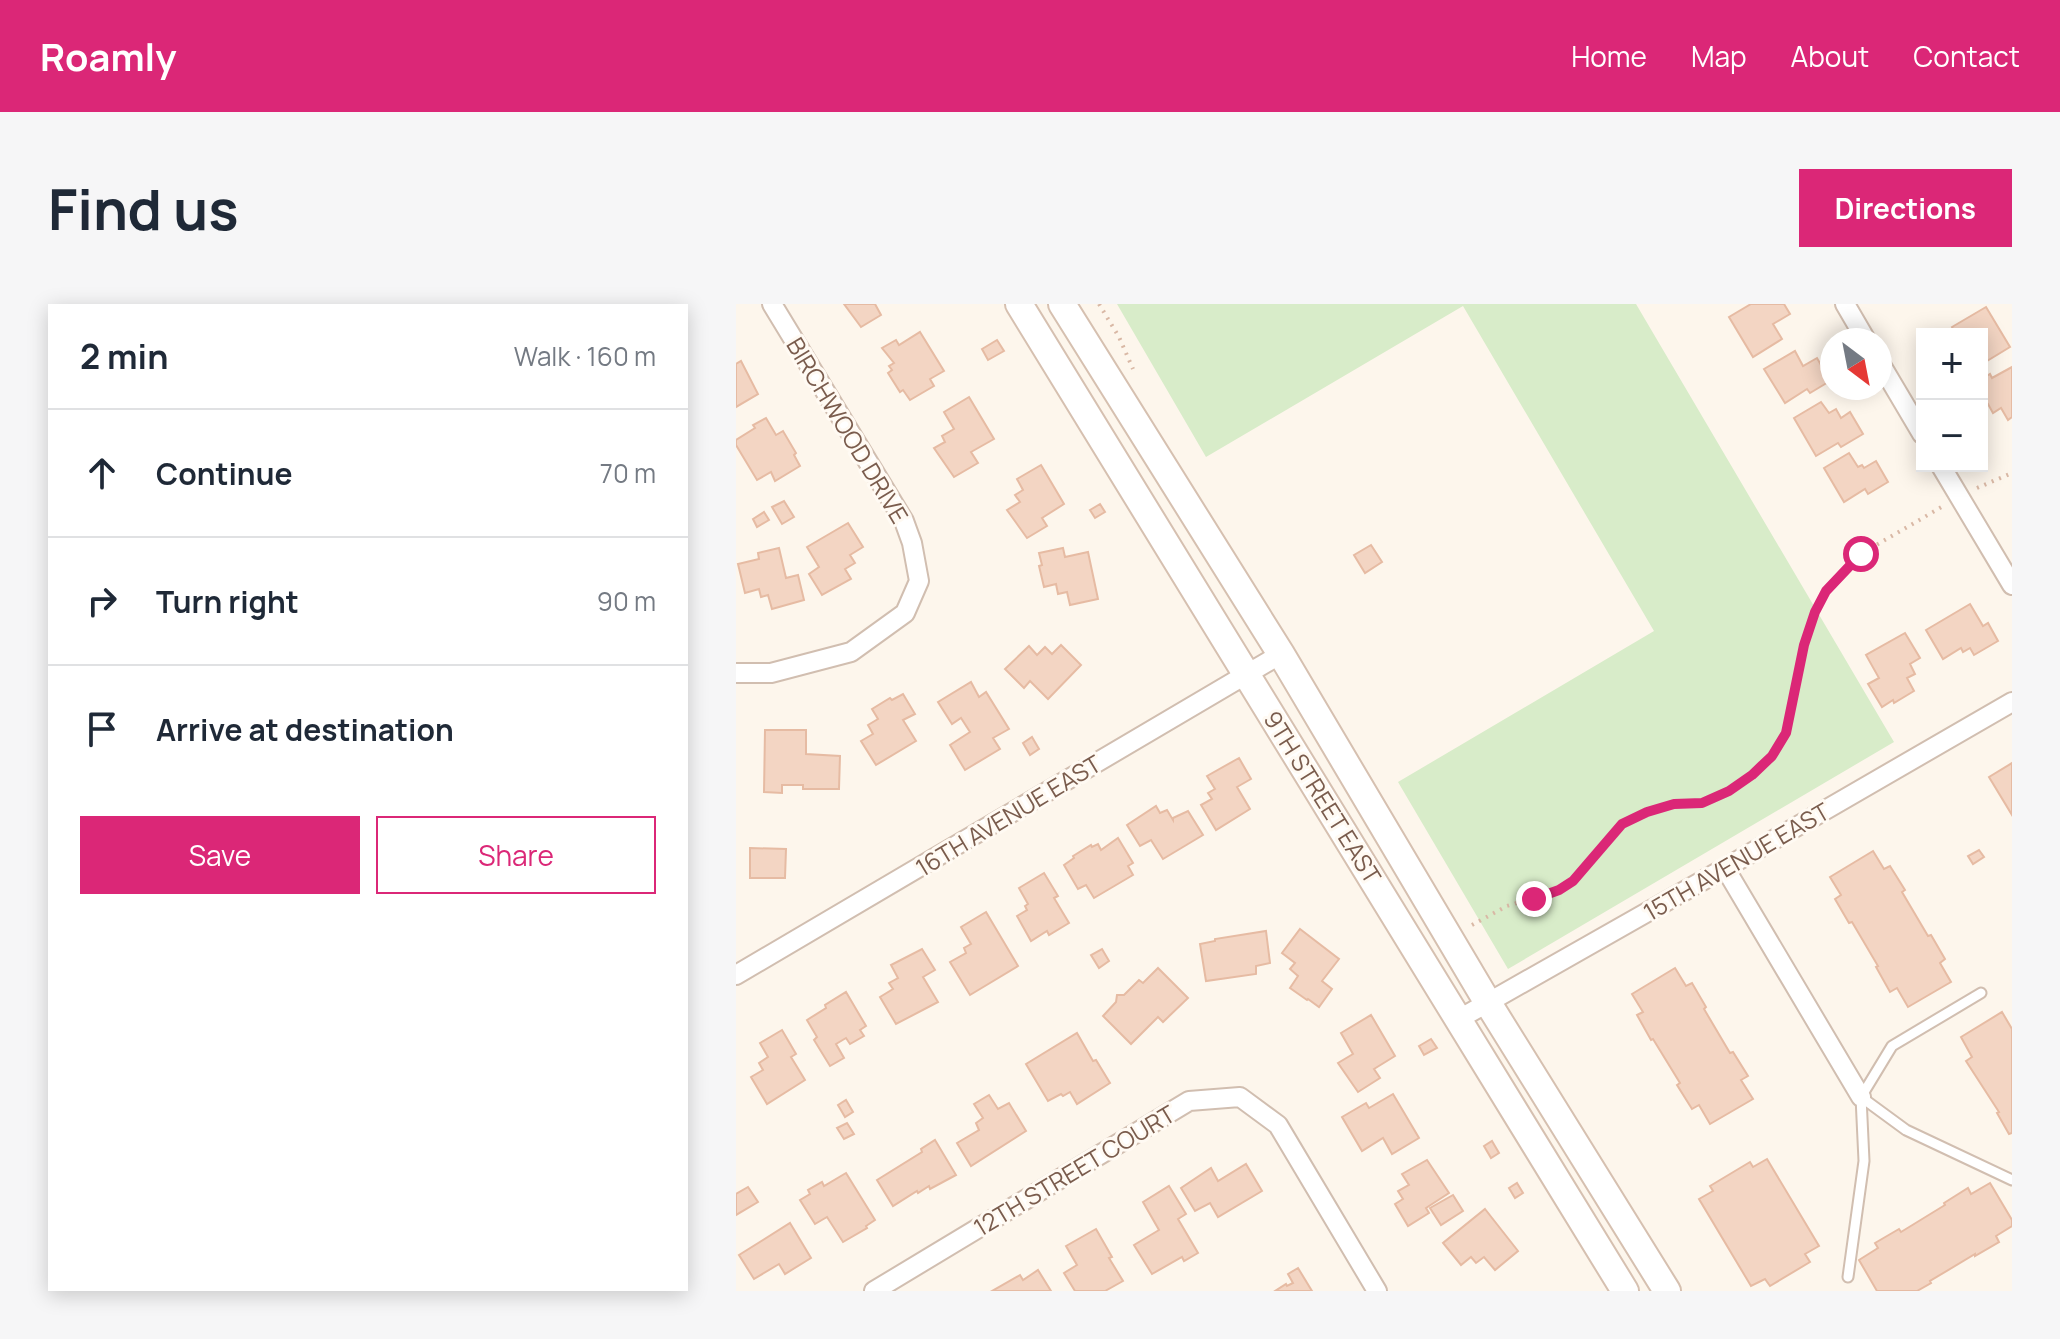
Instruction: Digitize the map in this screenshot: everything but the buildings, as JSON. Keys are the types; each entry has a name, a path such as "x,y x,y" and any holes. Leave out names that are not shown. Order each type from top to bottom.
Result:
{"main road":[{"name":"9TH STREET EAST","path":"1019,304 1625,1291"},
{"name":"9TH STREET EAST","path":"1062,304 1281,654 1488,1003 1667,1291"}],"street":[{"name":"BIRCHWOOD DRIVE","path":"736,673 771,673 851,652 905,613 919,581 912,543 904,521 772,304"},
{"path":"1845,304 1859,328"},
{"path":"1892,383 1916,424"},
{"path":"1945,472 2012,585"},
{"name":"16TH AVENUE EAST","path":"736,975 1281,654"},
{"name":"15TH AVENUE EAST","path":"1459,1019 2012,702"},
{"path":"1725,868 1861,1097"},
{"name":"12TH STREET COURT","path":"874,1291 1189,1101 1240,1097 1278,1125 1377,1291"}],"lane":[{"path":"1848,1277 1864,1161 1861,1097 1892,1046 1981,993"},
{"path":"1861,1097 1906,1130 2012,1180"}],"path":[{"path":"1472,925 1498,911 1559,890 1573,881 1622,824 1674,804 1702,803 1729,791 1752,775 1772,756 1786,733 1804,645 1826,591 1861,554 1960,497 2012,473"}],"green space":[{"path":"1117,304 1636,304 1894,742 1508,969 1398,782 1654,631 1463,306 1206,457"}],"route":[{"path":"1534,899 1573,881 1622,824 1647,812 1674,804 1702,803 1729,791 1772,756 1786,733 1804,645 1815,612 1826,591 1861,554"}]}
